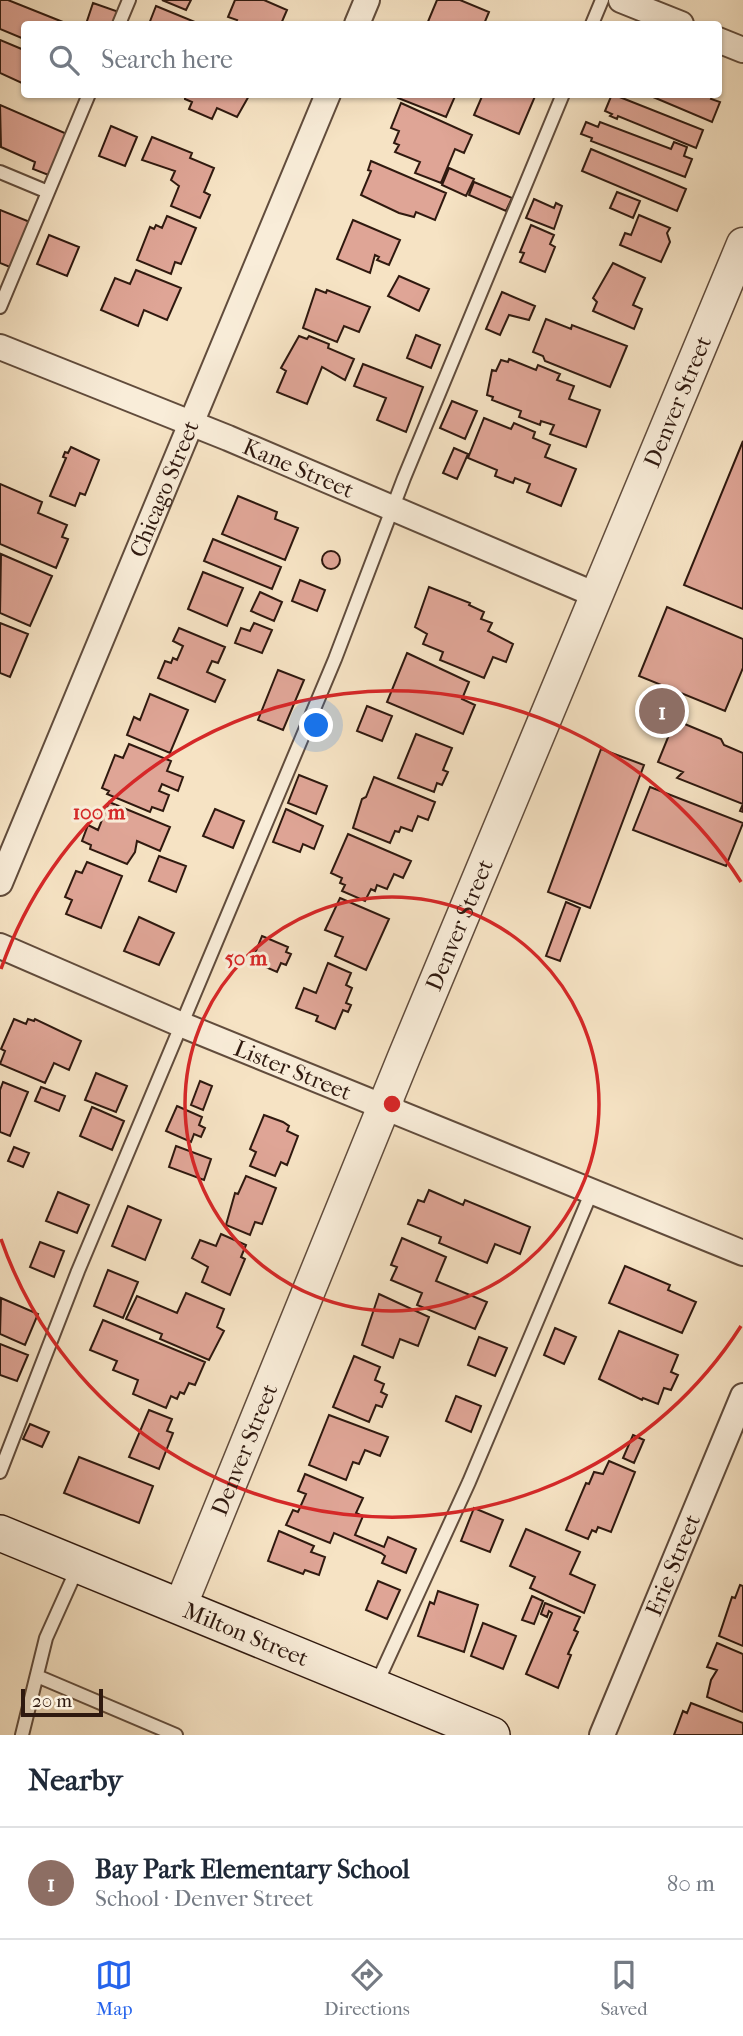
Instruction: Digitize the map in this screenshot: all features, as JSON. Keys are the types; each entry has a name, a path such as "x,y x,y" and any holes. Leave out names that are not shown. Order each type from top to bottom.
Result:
{"main road":[{"name":"Milton Street","path":"0,1533 374,1689 492,1735"}],"street":[{"path":"358,21 367,0"},
{"path":"621,0 674,21"},
{"path":"722,41 743,50"},
{"name":"Chicago Street","path":"0,883 326,98"},
{"name":"Denver Street","path":"180,1607 384,1107 743,244"},
{"name":"Kane Street","path":"0,347 393,507 596,595"},
{"name":"Lister Street","path":"0,946 180,1024 743,1254"},
{"name":"Erie Street","path":"602,1735 743,1396"}],"lane":[{"path":"120,21 129,0"},
{"path":"593,21 602,0"},
{"path":"0,307 87,98"},
{"path":"0,1472 180,1024 335,659 393,507 562,98"},
{"path":"0,172 48,192"},
{"path":"374,1689 469,1482 592,1191"},
{"path":"22,1735 46,1639 79,1565"},
{"path":"37,1676 176,1735"}],"building":[{"path":"0,0 8,0 60,21 21,21 21,38 0,29"},
{"path":"162,0 191,0 186,10"},
{"path":"235,0 264,0 287,10 282,21 236,21 228,17"},
{"path":"437,0 460,0 489,12 485,21 428,21"},
{"path":"93,3 119,12 115,21 87,21"},
{"path":"156,6 193,21 150,21"},
{"path":"0,40 21,49 21,83 0,73"},
{"path":"248,98 237,117 217,108 212,119 189,109 192,102 185,99"},
{"path":"398,98 454,98 446,117"},
{"path":"481,98 534,98 519,134 474,115"},
{"path":"610,98 622,98 703,130 696,148 618,116 617,119 605,111"},
{"path":"655,98 711,98 720,102 712,122"},
{"path":"401,103 472,135 464,153 455,149 441,183 415,173 420,162 395,152 399,145 394,143 399,131 391,128"},
{"path":"0,105 67,134 51,176 33,169 35,162 1,147"},
{"path":"586,122 598,127 600,122 671,149 674,142 687,147 684,156 692,159 685,177 591,141 592,138 581,134"},
{"path":"111,126 137,137 125,166 99,156"},
{"path":"152,137 192,153 190,158 214,168 204,192 210,195 200,218 171,206 179,186 171,180 175,171 142,160"},
{"path":"591,149 686,189 677,211 582,171"},
{"path":"371,161 446,193 435,220 416,212 414,217 399,213 361,195 371,171 368,170"},
{"path":"449,168 474,179 466,196 442,185"},
{"path":"474,182 512,198 506,211 469,195"},
{"path":"617,192 640,201 633,218 610,208"},
{"path":"534,199 554,208 556,203 562,206 554,229 526,218"},
{"path":"0,210 30,222 10,267 0,263"},
{"path":"639,215 670,228 667,233 670,242 661,262 620,245 625,233 631,235"},
{"path":"167,216 196,228 181,264 175,262 171,274 137,260 150,227 154,229 156,225 162,228"},
{"path":"353,220 400,240 389,265 377,260 379,257 375,255 370,273 337,259"},
{"path":"531,225 554,235 550,244 555,247 545,272 520,262 524,253 520,252"},
{"path":"49,235 79,247 67,276 37,264"},
{"path":"613,263 645,278 633,305 642,309 634,329 593,311 597,302 593,298"},
{"path":"136,270 181,288 167,320 144,310 138,326 101,310 115,278 130,284"},
{"path":"399,276 429,289 419,311 388,296"},
{"path":"316,289 326,293 327,290 370,307 359,332 344,326 337,342 303,328"},
{"path":"502,292 535,306 529,320 509,315 500,335 486,329"},
{"path":"546,319 571,329 572,325 627,346 610,387 545,361 543,356 533,352"},
{"path":"416,335 440,345 431,368 407,358"},
{"path":"299,336 307,339 309,336 329,344 328,348 354,359 345,380 322,367 307,404 277,392 286,371 281,368"},
{"path":"509,359 536,370 538,365 560,374 557,380 574,386 569,399 600,410 586,447 550,434 554,425 541,421 540,425 519,417 521,411 492,400 493,397 487,395 492,370 496,371 501,360 508,362"},
{"path":"363,364 423,387 406,432 377,420 386,398 354,386"},
{"path":"452,401 477,411 465,439 440,428"},
{"path":"484,418 511,429 514,423 535,432 533,438 550,445 545,457 576,469 561,506 527,492 530,484 515,478 513,483 495,476 497,470 468,458"},
{"path":"743,441 743,609 684,585"},
{"path":"71,447 99,460 85,495 80,493 75,506 50,496 66,458 63,457 65,452 68,453"},
{"path":"454,448 468,454 457,479 443,473"},
{"path":"0,484 42,502 38,513 67,525 62,537 68,539 56,568 0,544"},
{"path":"238,496 277,512 275,519 298,528 285,560 222,534"},
{"path":"213,539 281,567 272,589 204,561"},
{"path":"327,551 335,551 340,560 338,567 327,569 322,564 322,556"},
{"path":"1,554 52,576 30,626 0,613"},
{"path":"203,572 243,588 227,626 188,609"},
{"path":"300,580 325,590 317,611 292,601"},
{"path":"429,587 470,603 469,605 484,612 481,619 492,623 488,631 513,644 506,662 493,657 484,678 440,660 443,652 423,644 427,634 415,627"},
{"path":"260,592 282,602 274,621 251,611"},
{"path":"667,607 743,639 743,668 725,711 639,676"},
{"path":"0,623 28,634 10,677 0,673"},
{"path":"254,623 272,630 262,653 235,643 241,628 250,631"},
{"path":"179,628 225,647 218,663 212,661 207,672 225,680 215,702 158,678 165,661 171,663 173,658 177,660 183,646 173,641"},
{"path":"407,653 469,682 462,699 475,705 463,734 387,702"},
{"path":"278,670 304,680 283,730 258,720"},
{"path":"150,694 188,710 170,753 127,735 134,717 140,720"},
{"path":"367,706 392,716 382,741 357,731"},
{"path":"675,720 721,739 724,745 743,753 743,804 677,778 683,772 658,762"},
{"path":"416,734 452,748 443,770 448,772 442,785 437,783 434,792 398,778"},
{"path":"129,744 171,761 167,771 183,777 178,791 162,784 159,791 169,795 163,811 152,807 150,812 107,794 109,791 102,788 115,755 123,758"},
{"path":"601,749 644,765 590,908 548,892"},
{"path":"299,775 327,786 316,814 288,803"},
{"path":"374,777 435,802 428,820 418,816 412,831 401,827 399,832 395,831 390,843 353,828 362,799 366,797"},
{"path":"650,787 743,823 726,866 633,830"},
{"path":"109,802 170,827 160,851 137,841 135,852 127,864 90,849 91,845 82,841 88,825 98,830"},
{"path":"215,809 244,821 233,848 203,836"},
{"path":"286,809 323,826 314,849 303,844 300,852 273,842"},
{"path":"348,834 411,861 403,878 394,874 387,889 377,885 375,891 371,889 365,901 342,891 345,885 340,883 342,878 331,873"},
{"path":"159,856 186,866 176,892 149,881"},
{"path":"87,862 122,876 101,928 66,914 72,900 65,897 76,871 82,873"},
{"path":"340,898 389,919 366,970 335,956 343,937 325,930"},
{"path":"566,902 580,908 560,961 546,956"},
{"path":"139,917 174,933 159,965 124,951"},
{"path":"262,936 288,947 286,952 291,954 286,965 281,963 277,972 252,961"},
{"path":"328,963 351,973 346,985 352,988 346,1003 351,1005 348,1012 343,1010 335,1029 316,1021 318,1016 296,1008 304,988 316,993"},
{"path":"14,1019 26,1024 28,1019 35,1019 81,1041 69,1070 54,1063 45,1083 0,1064 5,1051 1,1049"},
{"path":"96,1073 127,1086 116,1112 85,1100"},
{"path":"200,1081 212,1086 203,1110 191,1105"},
{"path":"3,1082 28,1092 10,1136 0,1132 0,1090"},
{"path":"41,1087 65,1096 59,1111 35,1101"},
{"path":"177,1106 202,1117 199,1125 205,1128 201,1137 194,1134 191,1142 166,1131"},
{"path":"92,1107 124,1121 112,1150 80,1136"},
{"path":"264,1115 283,1122 289,1126 287,1131 298,1136 287,1165 281,1162 275,1176 250,1166 256,1152 250,1149"},
{"path":"176,1146 211,1159 204,1180 169,1167"},
{"path":"14,1147 29,1153 23,1167 8,1161"},
{"path":"246,1176 276,1188 262,1224 255,1222 250,1235 226,1225 235,1193 238,1194"},
{"path":"429,1190 463,1205 465,1200 530,1227 520,1254 495,1244 487,1263 439,1243 441,1237 408,1224 418,1200 424,1202"},
{"path":"58,1192 89,1205 77,1233 46,1221"},
{"path":"128,1206 161,1220 145,1260 112,1246"},
{"path":"221,1234 246,1245 241,1257 245,1259 230,1295 202,1282 208,1267 192,1258 200,1240 216,1246"},
{"path":"402,1238 446,1257 436,1281 487,1302 475,1329 417,1305 422,1293 391,1280 397,1267 391,1265"},
{"path":"40,1242 64,1251 54,1277 30,1267"},
{"path":"625,1266 670,1285 668,1290 696,1302 682,1333 609,1303"},
{"path":"108,1270 138,1282 123,1318 94,1306"},
{"path":"186,1293 224,1309 217,1327 224,1331 209,1360 160,1339 162,1334 126,1319 137,1296 177,1313"},
{"path":"379,1294 429,1317 418,1346 400,1339 393,1358 362,1345"},
{"path":"1,1298 38,1314 25,1345 0,1334"},
{"path":"103,1320 205,1362 195,1385 189,1383 184,1394 180,1392 177,1399 171,1396 166,1408 133,1394 138,1380 113,1370 117,1361 90,1350"},
{"path":"555,1328 576,1337 564,1364 544,1355"},
{"path":"619,1331 678,1355 671,1372 678,1375 671,1390 664,1388 658,1404 643,1398 642,1400 599,1379"},
{"path":"479,1337 507,1348 495,1376 468,1365"},
{"path":"0,1344 28,1355 17,1381 0,1375"},
{"path":"354,1356 380,1367 375,1380 384,1384 381,1392 387,1395 382,1407 376,1405 369,1422 333,1407"},
{"path":"456,1396 481,1406 471,1432 446,1421"},
{"path":"149,1410 172,1419 167,1431 173,1433 159,1469 129,1457"},
{"path":"329,1415 388,1437 380,1456 365,1450 359,1464 353,1462 346,1480 309,1465"},
{"path":"30,1424 49,1432 42,1447 23,1439"},
{"path":"633,1435 644,1440 634,1463 623,1458"},
{"path":"79,1457 153,1486 139,1523 64,1493"},
{"path":"609,1461 635,1472 611,1532 598,1527 596,1532 592,1530 588,1539 566,1530 586,1483 589,1484 594,1472 603,1474"},
{"path":"305,1474 363,1498 356,1513 363,1516 355,1535 384,1547 388,1537 416,1549 406,1573 382,1563 385,1556 381,1553 334,1533 330,1543 286,1525 293,1510 298,1512 306,1494 298,1491"},
{"path":"474,1508 503,1520 490,1552 461,1541"},
{"path":"526,1529 580,1552 570,1574 595,1585 584,1613 530,1588 535,1577 510,1566"},
{"path":"279,1531 314,1546 311,1552 325,1557 319,1575 305,1570 303,1574 268,1561"},
{"path":"378,1581 400,1590 387,1619 366,1610"},
{"path":"740,1585 743,1586 743,1646 719,1636 732,1597 735,1598"},
{"path":"438,1591 478,1605 464,1652 418,1636 430,1602 434,1604"},
{"path":"532,1596 543,1601 534,1624 522,1620"},
{"path":"545,1603 580,1617 574,1630 578,1632 568,1654 571,1655 558,1688 526,1674 552,1613 549,1611 547,1617 541,1614"},
{"path":"483,1623 516,1636 503,1669 471,1656"},
{"path":"717,1643 743,1654 743,1712 707,1697 711,1680 717,1670 707,1667"},
{"path":"691,1703 743,1723 743,1735 674,1735 683,1711 687,1713"}],"place":[{"name":"Bay Park Elementary School","path":"662,711"}]}
